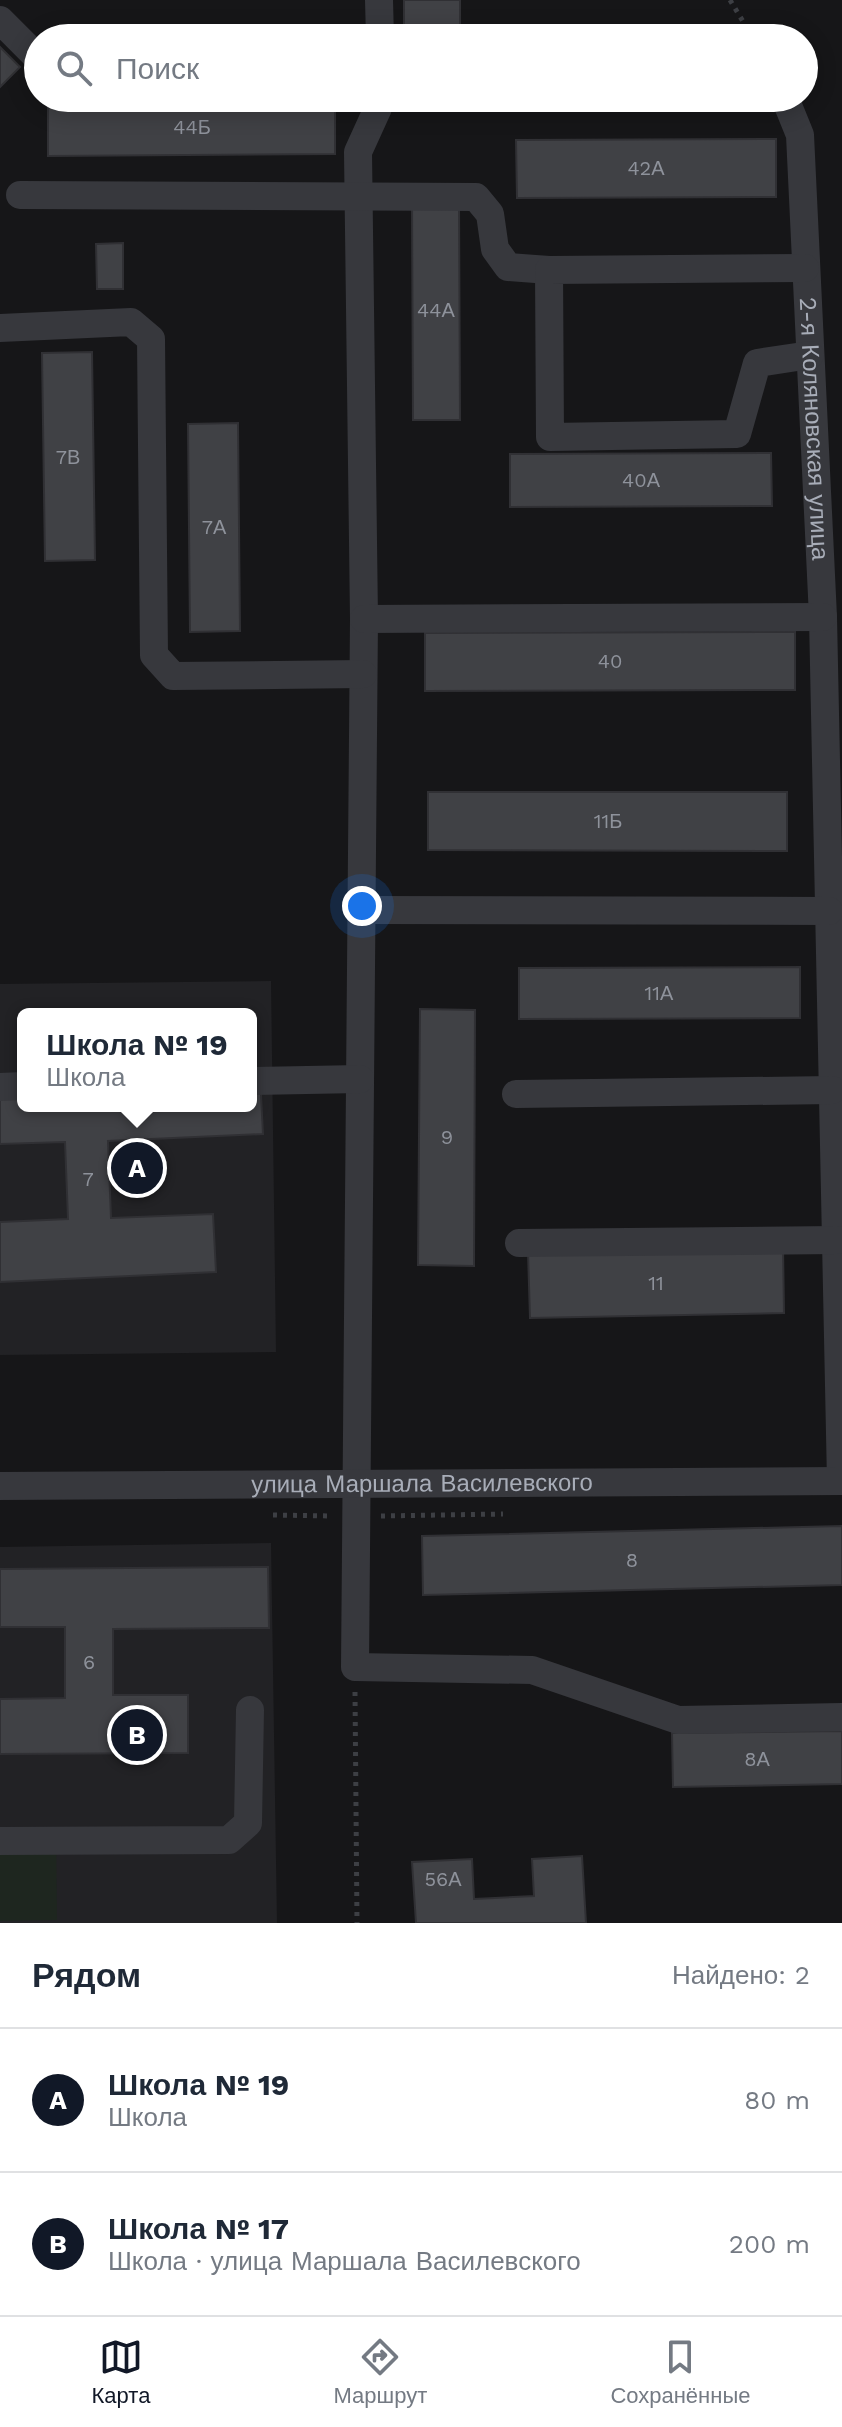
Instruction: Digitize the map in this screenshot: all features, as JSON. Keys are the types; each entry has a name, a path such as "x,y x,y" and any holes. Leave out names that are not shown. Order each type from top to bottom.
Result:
{"street":[{"path":"379,0 380,24"},
{"path":"0,20 24,44"},
{"path":"376,112 358,152 364,619 355,1667 532,1670 678,1720 842,1717"},
{"name":"2-я Коляновская улица","path":"791,112 800,135 823,617 834,765 829,911 836,953 832,1090 839,1189 842,1481"},
{"path":"20,195 476,197 490,214 495,249 508,267 549,270 805,268"},
{"path":"549,270 550,437 737,434 757,363 810,355"},
{"path":"0,328 131,322 151,339 154,655 173,676 363,674"},
{"path":"364,619 823,617"},
{"path":"362,910 829,911"},
{"path":"257,1081 360,1079"},
{"path":"516,1094 832,1090"},
{"path":"519,1243 839,1252"},
{"name":"улица Маршала Василевского","path":"0,1486 842,1481"},
{"path":"0,1841 229,1840 248,1823 250,1710"}],"path":[{"path":"730,0 745,24"},
{"path":"355,1667 357,1923"}],"shaded area":[{"path":"271,981 276,1352 0,1355 0,984"},
{"path":"271,1543 277,1923 0,1923 0,1547"},
{"path":"56,1831 57,1920 0,1921 0,1832"}],"building":[{"path":"404,0 460,0 460,24 404,24"},
{"path":"0,47 20,67 0,87"},
{"path":"48,112 335,112 335,154 48,156"},
{"path":"776,139 776,197 517,198 516,140"},
{"path":"412,200 459,200 460,420 413,420"},
{"path":"123,243 123,289 97,289 96,244"},
{"path":"92,352 95,560 45,561 42,353"},
{"path":"238,423 240,631 190,632 188,424"},
{"path":"771,453 772,506 510,507 510,454"},
{"path":"795,632 795,690 425,691 425,633"},
{"path":"428,792 787,792 787,851 428,850"},
{"path":"800,967 800,1018 519,1019 519,968"},
{"path":"420,1009 475,1010 474,1266 418,1265"},
{"path":"257,1076 260,1076 263,1134 108,1141 111,1218 213,1214 216,1272 0,1282 0,1222 68,1219 65,1142 0,1144 0,1087 17,1086 17,1112 257,1112"},
{"path":"783,1247 784,1313 530,1318 528,1252"},
{"path":"842,1526 842,1585 423,1595 422,1536"},
{"path":"268,1567 269,1628 113,1629 113,1695 188,1695 188,1753 0,1754 0,1699 65,1698 65,1627 0,1627 0,1569"},
{"path":"842,1731 842,1784 673,1787 672,1733"},
{"path":"582,1856 586,1923 416,1923 412,1862 472,1859 474,1899 534,1896 532,1859"}],"place":[{"name":"Школа № 19","path":"137,1168"},
{"name":"Школа № 17","path":"137,1735"}]}
